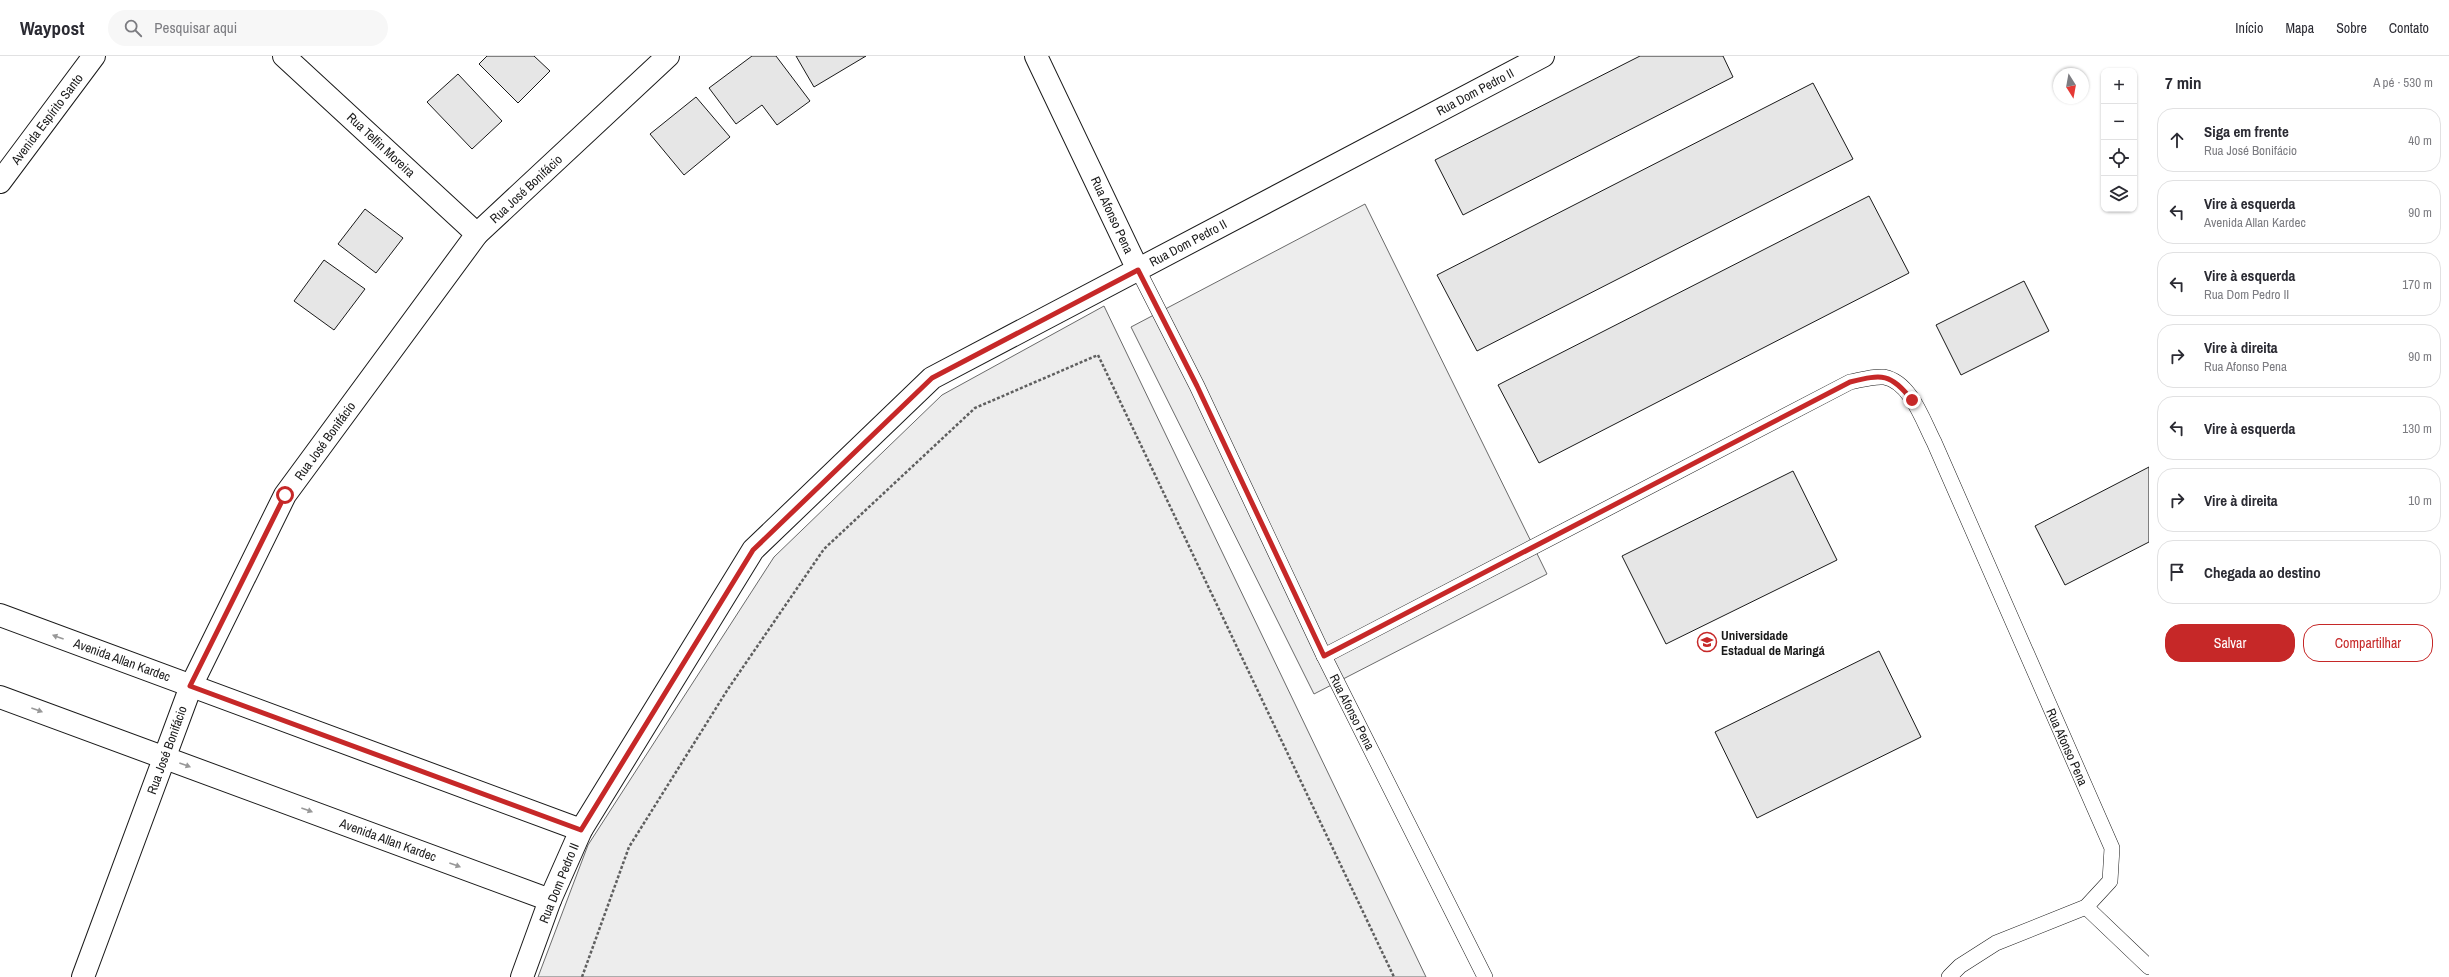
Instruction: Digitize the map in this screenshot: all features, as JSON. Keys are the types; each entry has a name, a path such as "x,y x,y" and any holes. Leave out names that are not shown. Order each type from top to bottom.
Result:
{"street":[{"name":"Avenida Espírito Santo","path":"0,182 94,56"},
{"name":"Rua Telfin Moreira","path":"284,56 478,234"},
{"name":"Rua José Bonifácio","path":"83,977 190,686 285,495 478,234 668,56"},
{"name":"Rua Afonso Pena","path":"1036,56 1138,270"},
{"name":"Rua Dom Pedro II","path":"522,977 550,900 581,830 753,550 932,378 1543,56"},
{"name":"Avenida Allan Kardec","path":"0,615 581,830"},
{"name":"Avenida Allan Kardec","path":"0,697 550,900"}],"lane":[{"name":"Rua Afonso Pena","path":"1138,270 1197,386 1324,656 1485,977"},
{"name":"Rua Afonso Pena","path":"1324,656 1850,382 1868,378 1884,377 1898,382 1912,400 1934,442 2112,848 2110,881 2086,907 1996,943 1960,966 1949,977"},
{"path":"2086,907 2149,967"}],"path":[{"path":"582,977 629,847 728,689 824,548 975,408 1098,355 1394,977"}],"shaded area":[{"path":"1365,204 1547,574 1314,694 1131,327"},
{"path":"1104,306 1426,977 538,977 588,845 774,557 942,395"}],"building":[{"path":"487,56 534,56 550,71 518,103 479,64"},
{"path":"752,56 776,56 810,101 777,125 762,105 736,124 709,88"},
{"path":"796,56 866,56 814,87"},
{"path":"1640,56 1723,56 1733,77 1463,215 1435,160"},
{"path":"458,74 502,121 472,149 427,102"},
{"path":"1813,83 1853,159 1477,351 1437,275"},
{"path":"696,97 730,137 684,175 650,134"},
{"path":"1869,196 1909,273 1539,463 1498,385"},
{"path":"365,209 403,238 376,273 338,244"},
{"path":"324,260 365,289 334,330 294,301"},
{"path":"2024,281 2049,331 1961,375 1936,325"},
{"path":"2149,467 2149,542 2065,585 2035,526"},
{"path":"1793,471 1837,560 1666,644 1622,556"},
{"path":"1879,651 1921,737 1757,818 1715,732"}],"place":[{"name":"Universidade Estadual de Maringá","path":"1707,642"}],"route":[{"path":"285,495 190,686 581,830 753,550 932,378 1138,270 1197,386 1324,656 1850,382 1868,378 1884,377 1898,382 1912,400"}]}
